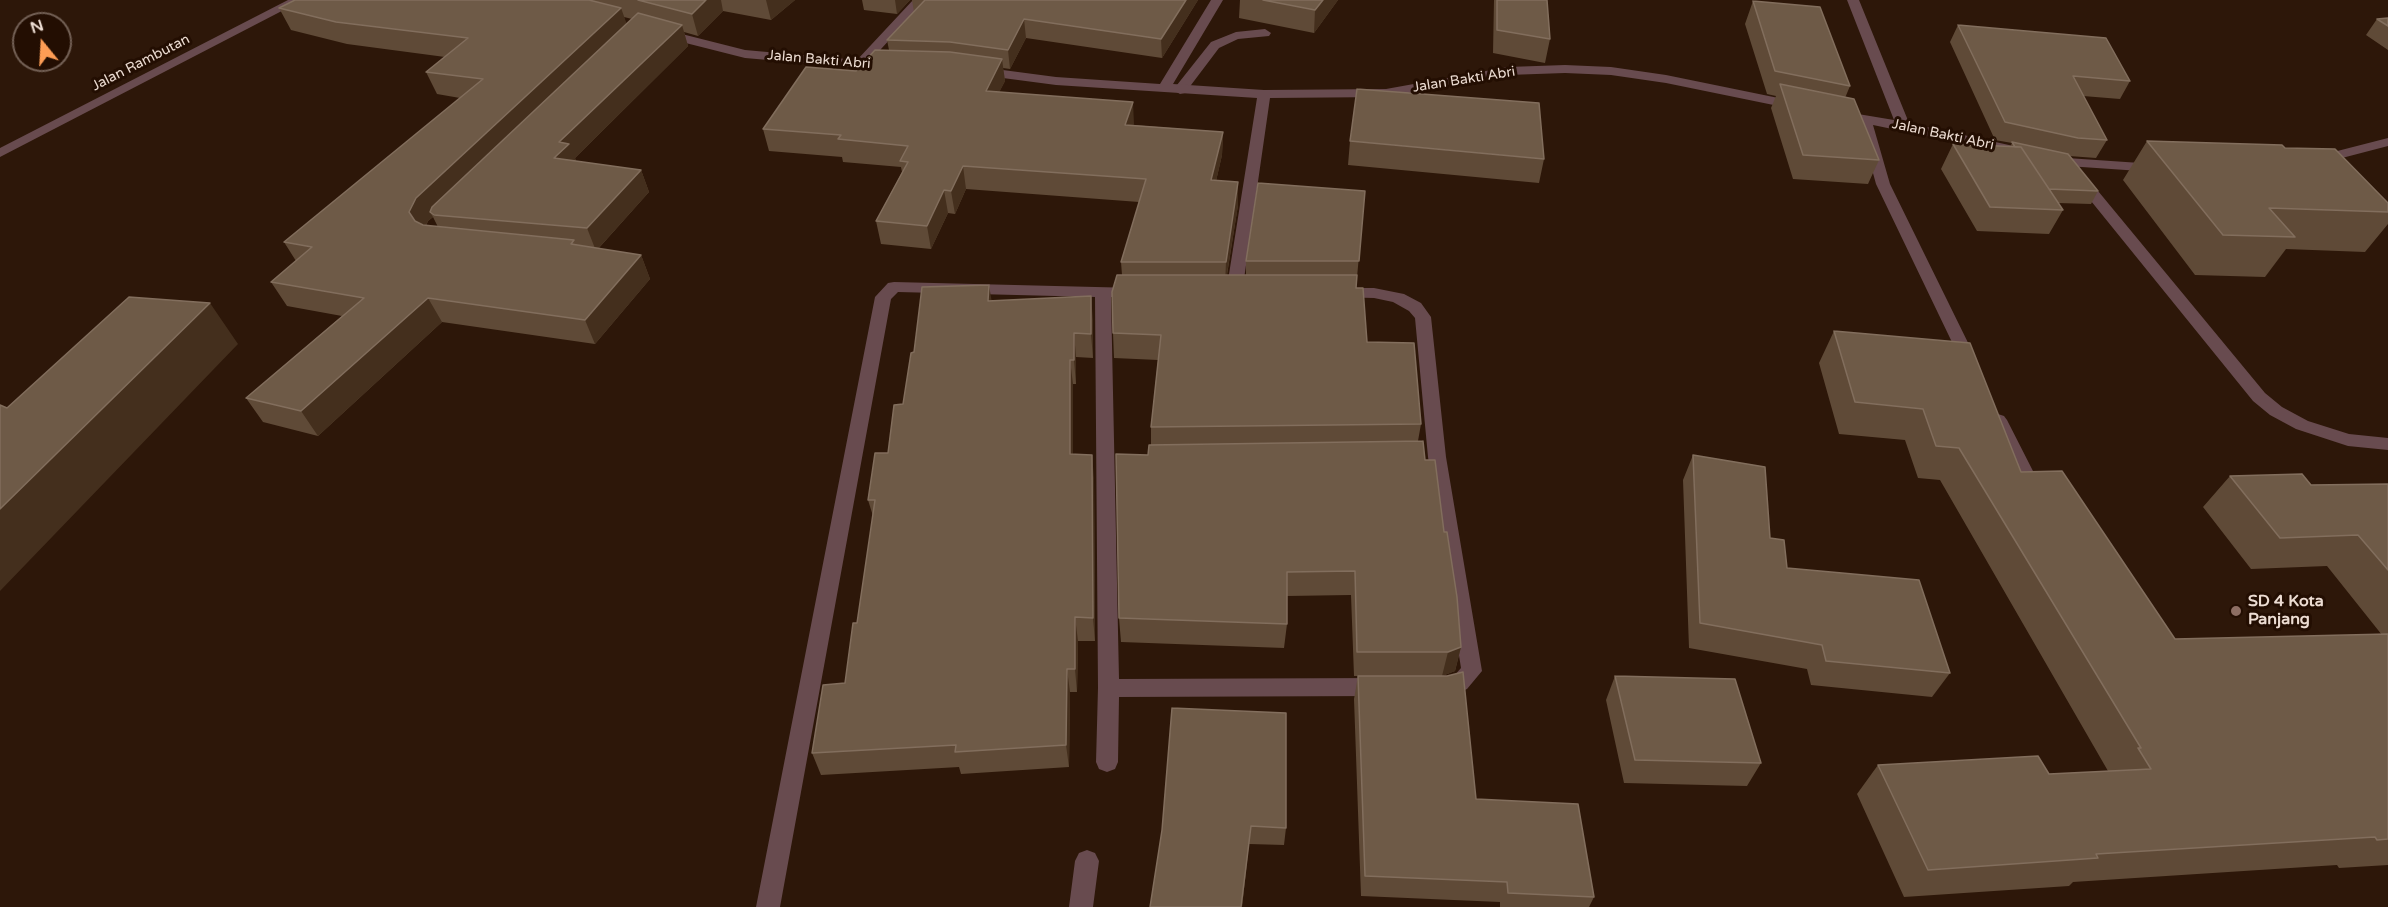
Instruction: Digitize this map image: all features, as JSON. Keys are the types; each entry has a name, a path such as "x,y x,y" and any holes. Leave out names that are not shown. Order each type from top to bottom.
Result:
{"street":[{"name":"Jalan Rambutan","path":"0,153 297,0"},
{"path":"859,65 920,0"},
{"path":"1164,88 1217,0"},
{"path":"1853,0 1903,126"},
{"name":"Jalan Bakti Abri","path":"652,31 745,54 859,65 894,66"},
{"path":"1180,90 1215,45 1236,36 1265,33"},
{"name":"Jalan Bakti Abri","path":"964,69 1056,81 1264,94 1386,93 1508,71 1565,69 1611,71 1666,79 1864,121 1903,126 2067,162 2174,170"},
{"path":"1234,293 1264,94"},
{"path":"1864,121 1883,184 1978,380"},
{"path":"2304,163 2388,142"},
{"path":"2067,162 2259,397 2276,411 2302,425 2349,440 2388,444"},
{"path":"768,907 883,297 894,287 1150,293"},
{"path":"1103,293 1112,462 1107,762"},
{"path":"1327,293 1374,293 1398,298 1415,307 1423,316 1437,457 1472,671 1460,683 1430,687"},
{"path":"1989,400 2025,473"},
{"path":"1414,458 1437,457"},
{"path":"1109,688 1394,687"},
{"path":"1081,907 1087,861"}],"building":[{"path":"295,0 589,0 621,8 416,198 409,212 415,221 423,225 574,240 571,244 641,255 585,320 428,298 301,411 246,398 364,298 271,282 312,247 284,242 483,79 426,72 468,38 336,22 279,8"},
{"path":"638,0 706,0 692,14"},
{"path":"925,0 1186,0 1161,39 1024,19 1008,50 950,42 887,40"},
{"path":"1263,0 1323,0 1315,10"},
{"path":"1497,0 1547,0 1550,39 1497,30"},
{"path":"1753,1 1820,7 1850,86 1775,71"},
{"path":"638,13 682,25 559,142 569,144 554,158 641,170 587,228 434,215 430,212 432,207"},
{"path":"2388,18 2388,26 2377,19"},
{"path":"1958,25 2106,38 2130,81 2073,76 2107,140 2078,138 2005,122"},
{"path":"875,50 950,52 1002,59 986,91 1133,102 1125,125 1223,132 1211,180 1238,182 1226,262 1121,262 1146,179 963,166 951,191 944,190 927,226 876,221 908,162 900,161 908,146 838,139 841,135 763,129 806,67 856,71"},
{"path":"1780,84 1854,99 1879,160 1803,155"},
{"path":"1357,89 1539,103 1544,159 1350,141"},
{"path":"2147,141 2335,149 2388,203 2388,212 2269,208 2295,237 2223,235"},
{"path":"2012,142 2068,154 2098,191 2049,189 2021,147 2015,147"},
{"path":"1953,144 2021,147 2063,210 1990,207"},
{"path":"1258,183 1365,191 1359,261 1246,261"},
{"path":"1117,275 1357,275 1356,288 1363,288 1367,342 1414,343 1421,424 1151,427 1161,335 1113,333 1112,292"},
{"path":"989,285 988,301 1091,296 1091,334 1074,333 1074,360 1070,360 1070,454 1092,455 1093,618 1075,617 1075,669 1067,669 1066,745 955,752 956,745 812,753 823,685 845,683 853,623 857,623 875,500 868,500 875,453 888,453 894,405 903,404 911,353 914,352 922,287"},
{"path":"129,297 210,303 0,509 0,405 7,408"},
{"path":"1834,331 1970,343 2021,472 2062,471 2175,639 2388,634 2388,839 2377,840 2375,837 2096,854 2098,858 1928,870 1878,765 2038,756 2049,774 2151,769 2138,748 2141,748 1959,448 1936,446 1923,409 1855,402"},
{"path":"1423,441 1425,460 1435,460 1444,532 1447,532 1457,597 1461,647 1448,652 1357,652 1355,571 1287,572 1287,624 1119,618 1116,454 1148,455 1149,445"},
{"path":"1693,455 1765,467 1770,538 1784,540 1787,568 1919,580 1950,673 1826,661 1822,645 1700,623"},
{"path":"2302,474 2311,485 2388,484 2388,570 2358,535 2280,538 2230,476"},
{"path":"1463,672 1476,799 1578,804 1594,897 1508,893 1507,882 1365,876 1358,676 1447,676"},
{"path":"1615,676 1735,679 1761,763 1635,760"},
{"path":"1172,708 1286,713 1286,828 1251,826 1241,907 1150,907 1162,830"}],"place":[{"name":"SD 4 Kota Panjang","path":"2236,611"}]}
